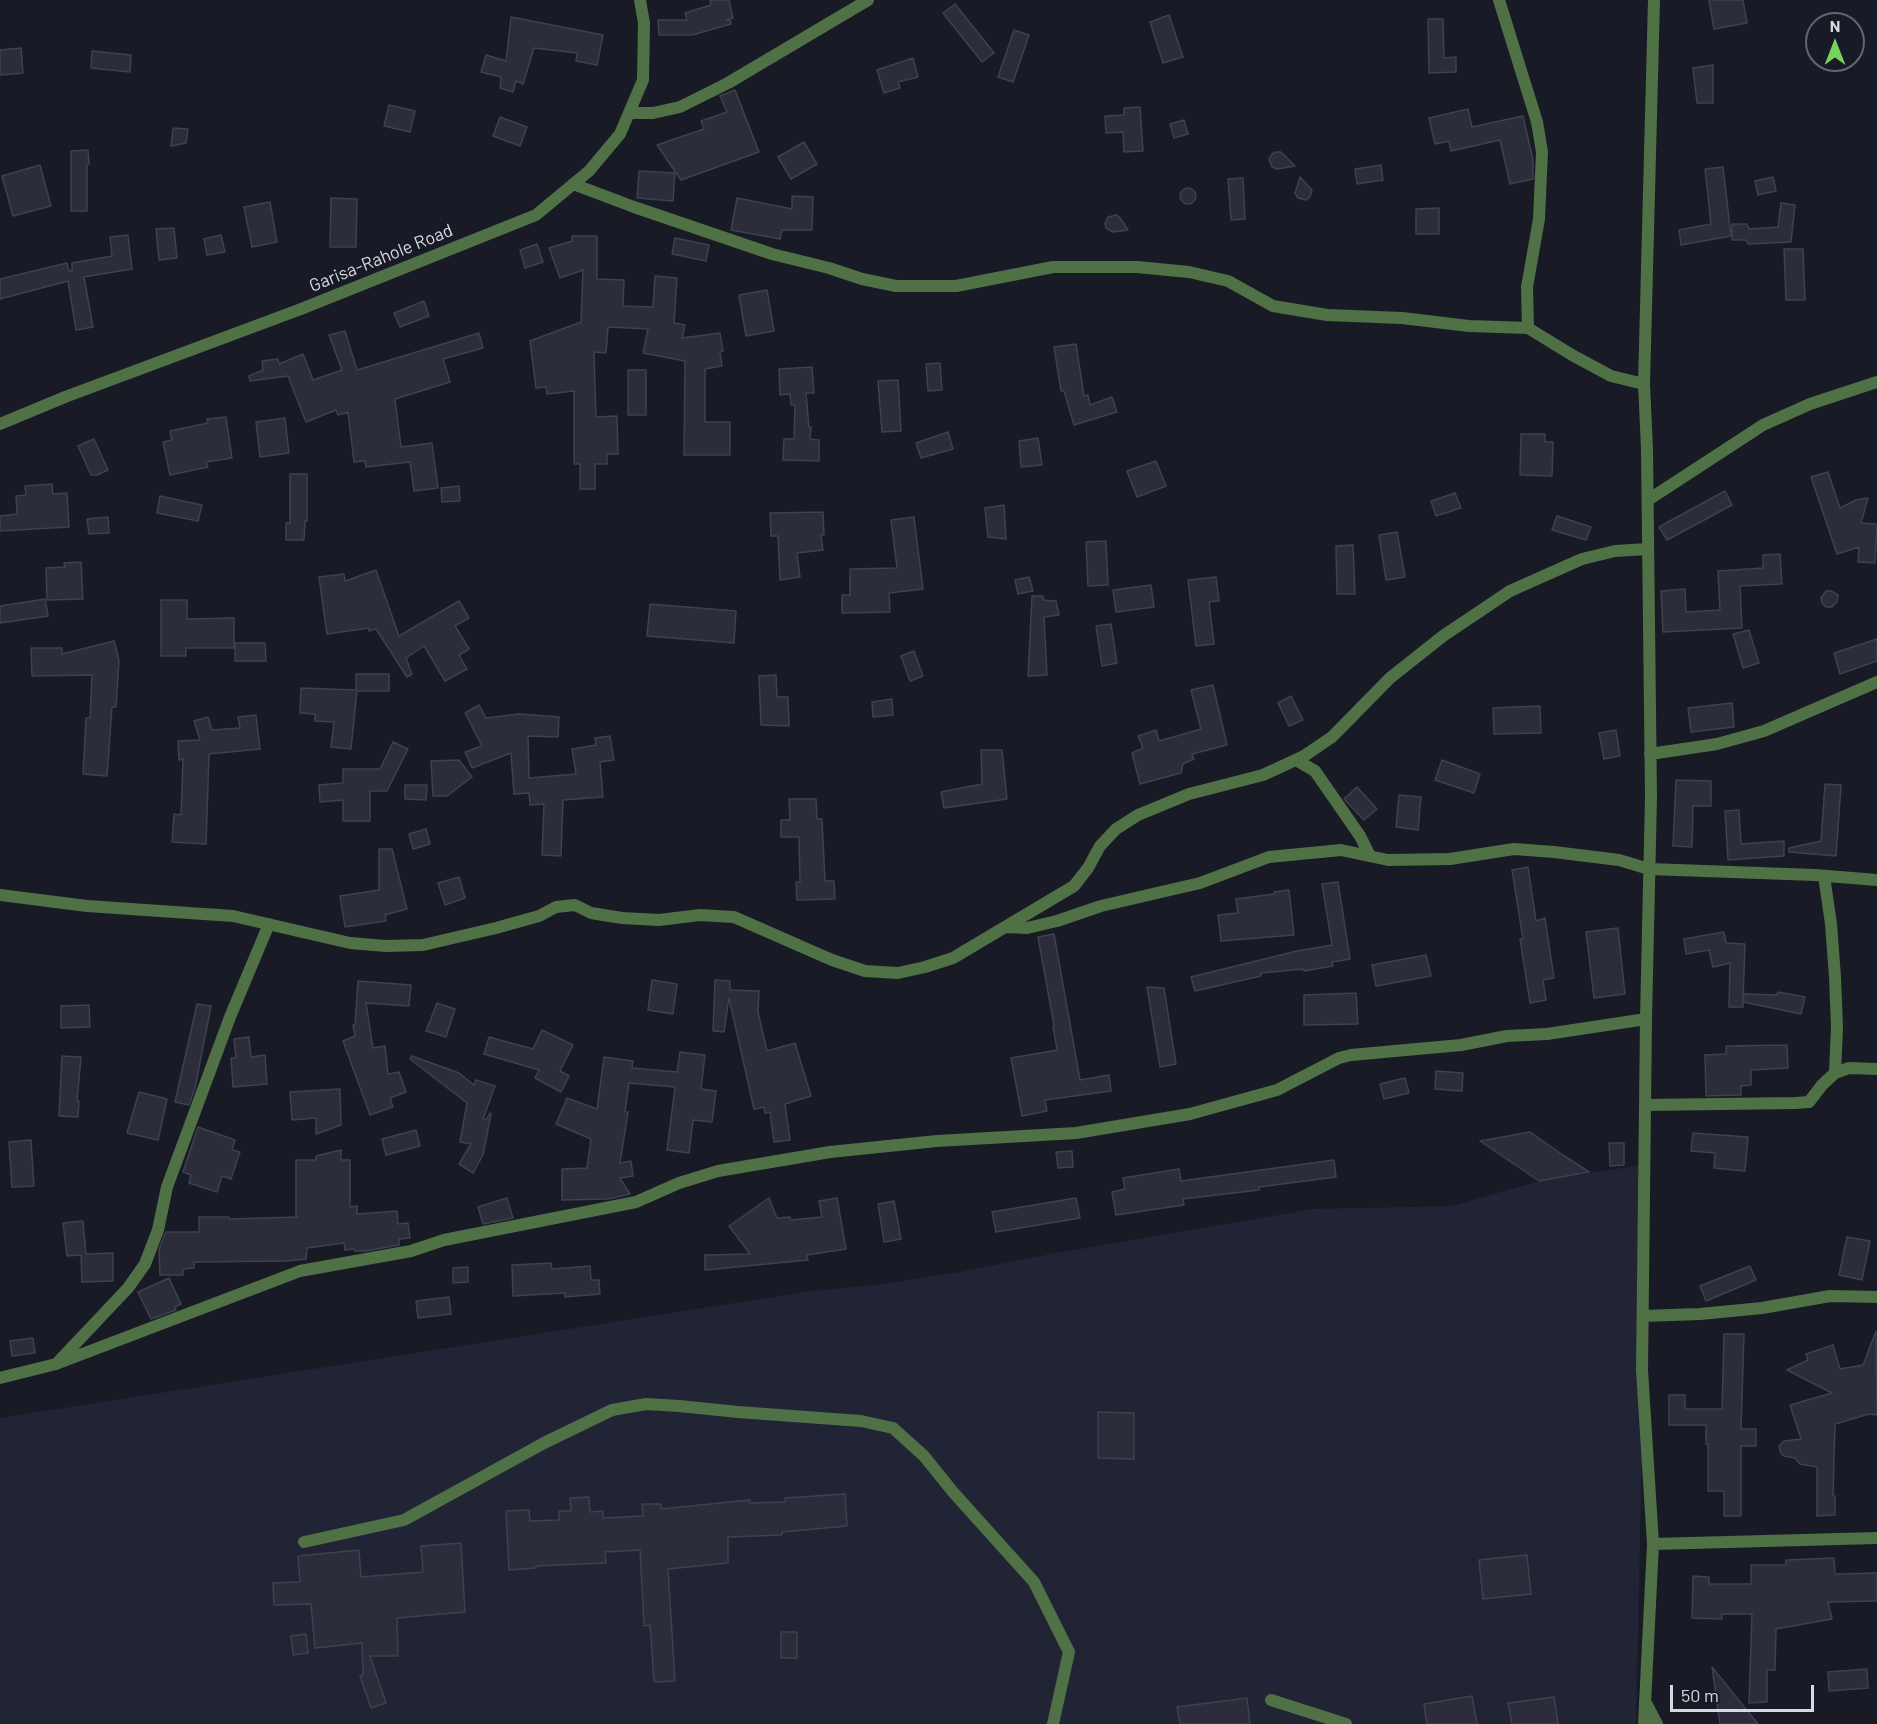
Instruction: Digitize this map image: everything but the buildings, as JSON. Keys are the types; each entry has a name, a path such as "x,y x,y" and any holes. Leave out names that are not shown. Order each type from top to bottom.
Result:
{"street":[{"name":"Garisa-Rahole Road","path":"0,424 65,397 302,309 536,215 589,171 620,134 643,80 644,23 640,0"},
{"path":"628,113 653,113 680,107 728,83 868,0"},
{"path":"1499,0 1537,122 1542,152 1539,219 1527,286 1527,328"},
{"path":"1644,1724 1653,1544 1642,1370 1650,754 1644,384 1654,0"},
{"path":"573,184 771,254 896,286 956,286 1053,267 1137,267 1189,272 1228,280 1273,306 1316,313 1402,318 1469,327 1527,328 1611,376 1644,384"},
{"path":"1647,500 1763,425 1810,404 1877,382"},
{"path":"0,895 87,906 233,916 350,943 386,946 423,945 539,916 556,907 575,905 591,913 622,918 658,920 700,915 723,916 734,917 831,960 865,971 898,973 953,958 1074,886 1088,868 1100,846 1116,829 1138,815 1189,794 1263,775 1296,760 1332,737 1390,678 1443,636 1510,591 1582,559 1615,551 1648,549"},
{"path":"1650,754 1717,744 1764,731 1877,682"},
{"path":"1296,760 1315,771 1360,836 1370,856"},
{"path":"1007,927 1027,928 1058,921 1101,906 1200,884 1269,857 1341,850 1388,860 1450,859 1514,849 1619,860 1649,869 1877,880"},
{"path":"1824,876 1836,977 1836,1073"},
{"path":"56,1364 128,1288 145,1264 159,1230 167,1187 230,1017 269,924"},
{"path":"0,1378 56,1364 300,1271 411,1251 444,1240 636,1202 679,1183 718,1171 842,1151 937,1141 1086,1132 1190,1114 1277,1090 1339,1058 1351,1055 1461,1045 1507,1036 1547,1034 1646,1019"},
{"path":"1645,1105 1809,1102 1822,1085 1836,1073 1849,1068 1877,1069"},
{"path":"1643,1316 1742,1310 1830,1296 1877,1297"},
{"path":"304,1542 404,1520 544,1443 612,1410 646,1404 679,1406 861,1421 893,1428 924,1456 953,1492 1035,1582 1069,1652 1053,1724"},
{"path":"1653,1544 1877,1538"},
{"path":"1271,1700 1346,1724"},
{"path":"1645,1700 1657,1724"}],"shaded area":[{"path":"1648,1164 1636,1724 0,1724 0,1418 812,1291 883,1284 960,1272 1313,1209 1453,1206 1539,1181"}]}
